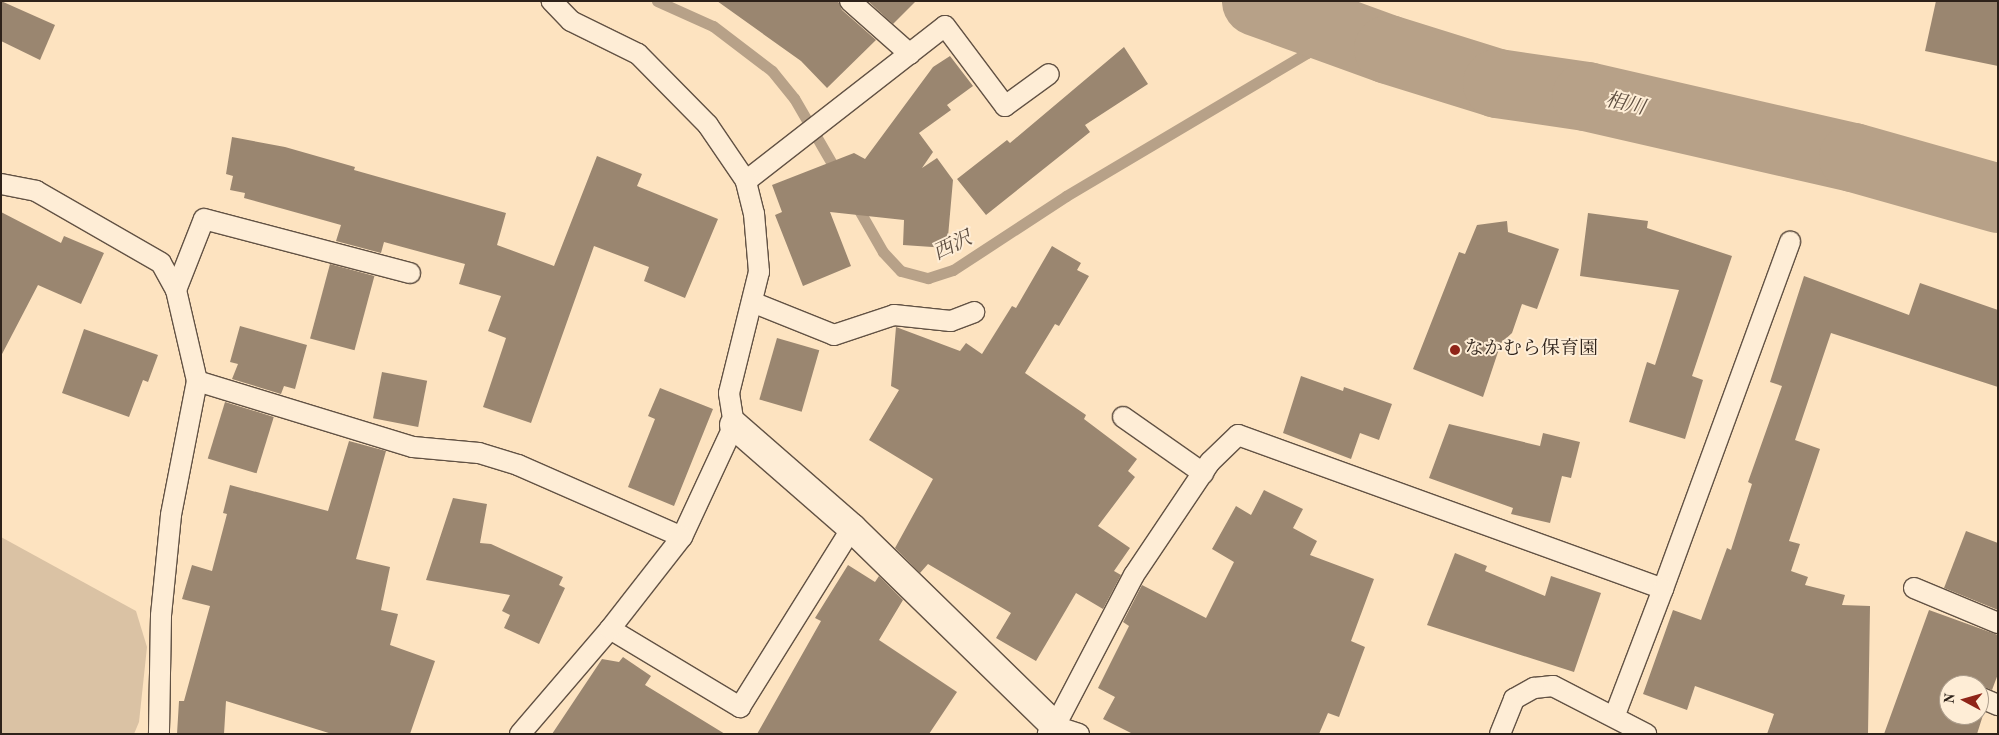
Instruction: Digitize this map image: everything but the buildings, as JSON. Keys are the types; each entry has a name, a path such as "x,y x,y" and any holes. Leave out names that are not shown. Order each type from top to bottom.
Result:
{"street":[{"path":"734,425 852,528 1062,731"}],"lane":[{"path":"520,734 610,628 682,537 734,425 729,393 759,272 754,214 746,181 708,125 638,54 571,21 552,1"},
{"path":"850,1 910,54"},
{"path":"746,181 945,26 1005,106 1049,74"},
{"path":"1,184 36,192 162,263 176,290 197,381 171,515 161,616 159,734"},
{"path":"176,290 204,218 410,273"},
{"path":"1614,715 1663,589 1790,242"},
{"path":"752,302 834,335 894,315 951,321 974,312"},
{"path":"197,381 412,447 479,454 518,465 682,537"},
{"path":"1123,416 1202,473"},
{"path":"1062,731 1134,575 1202,473 1238,436 1663,589"},
{"path":"610,628 740,707 852,528"},
{"path":"1914,588 1998,623"},
{"path":"1500,734 1514,699 1534,688 1553,686 1614,715 1646,734"}],"shaded area":[{"path":"1,537 136,611 147,647 139,722 134,734 1,734"}],"waterway":[{"name":"西沢","path":"657,1 713,26 772,71 794,98 838,174"},
{"name":"相川","path":"1256,1 1388,49 1497,83 1586,96 1853,157 1998,198"},
{"name":"西沢","path":"855,203 883,252 901,271 928,278 953,270 1066,196 1307,53 1328,28"}],"place":[{"name":"なかむら保育園","path":"1455,350"}]}
